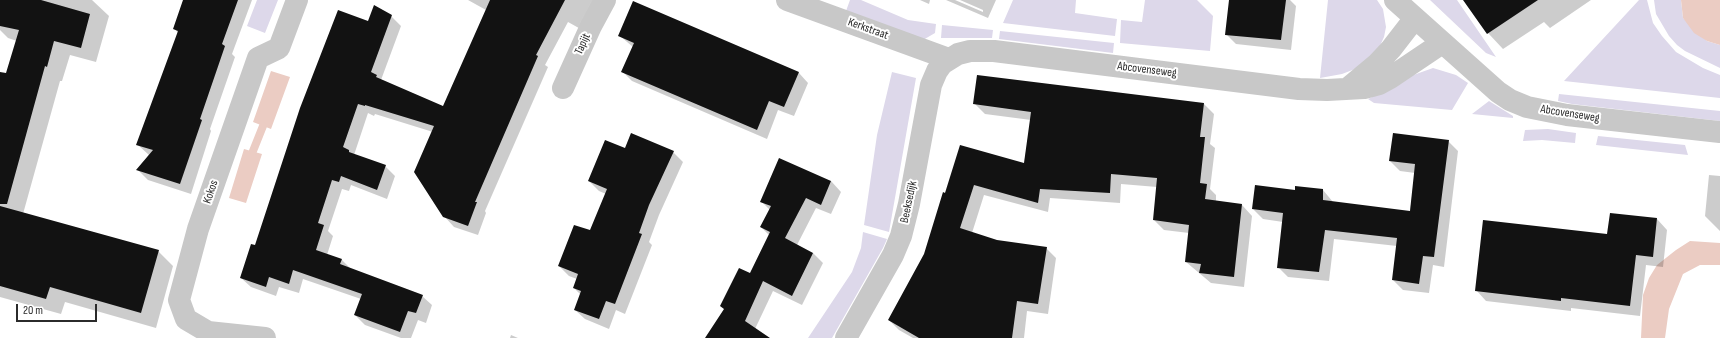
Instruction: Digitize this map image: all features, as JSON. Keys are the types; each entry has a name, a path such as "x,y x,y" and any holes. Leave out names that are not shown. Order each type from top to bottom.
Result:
{"street":[{"name":"Kokos","path":"265,338 208,332 186,319 179,300 198,229 258,58 279,48 297,0"},
{"name":"Tapijt","path":"563,88 605,0"},
{"name":"Kerkstraat","path":"786,0 949,59"},
{"name":"Abcovenseweg","path":"1395,0 1498,92 1510,100 1527,107 1567,114 1720,132"},
{"path":"1347,89 1391,50 1415,18"},
{"name":"Abcovenseweg","path":"949,59 958,54 970,51 994,51 1315,91 1364,88 1379,84 1442,43"},
{"name":"Beeksedijk","path":"846,338 893,255 902,236 911,196 930,85 936,71 949,59"}],"shaded area":[{"path":"257,0 278,0 265,33 247,26"},
{"path":"850,0 861,0 908,20 936,24 935,33 923,40 846,11"},
{"path":"1013,0 1076,0 1075,13 1117,19 1115,36 1003,23"},
{"path":"1145,0 1197,0 1213,16 1210,51 1120,43 1121,20 1142,22"},
{"path":"1328,0 1377,0 1383,9 1386,27 1384,37 1378,50 1355,69 1342,74 1320,78"},
{"path":"1430,0 1457,0 1496,57 1486,53"},
{"path":"1639,0 1647,0 1653,23 1676,52 1703,68 1720,75 1720,98 1564,81"},
{"path":"1654,0 1681,0 1683,18 1707,41 1720,45 1720,68 1685,51 1677,45 1669,36 1656,14"},
{"path":"1681,0 1720,0 1720,45 1707,41 1694,33 1683,18"},
{"path":"942,25 993,30 992,38 941,38"},
{"path":"1000,31 1114,43 1113,53 999,39"},
{"path":"1433,68 1456,75 1468,83 1452,110 1374,103 1368,99 1391,88 1405,78"},
{"path":"271,71 290,77 271,129 253,122"},
{"path":"892,72 916,78 889,232 864,225 877,135"},
{"path":"1559,94 1720,111 1720,121 1572,104 1558,101"},
{"path":"1489,101 1513,116 1513,118 1472,114"},
{"path":"1548,129 1576,133 1575,143 1542,140 1523,141 1525,130"},
{"path":"1598,136 1685,145 1688,155 1596,145"},
{"path":"244,149 262,154 246,203 229,198"},
{"path":"863,232 887,239 883,248 832,338 808,338 852,272 861,248"},
{"path":"1690,241 1720,243 1720,265 1700,265 1683,274 1669,309 1665,338 1641,338 1643,295 1649,278 1657,265"}],"building":[{"path":"0,0 41,0 90,14 81,48 54,41 47,67 45,66 7,204 0,204 0,72 6,73 19,30 0,26"},
{"path":"183,0 238,0 222,44 225,46 180,184 136,170 153,150 136,145 178,31 173,29"},
{"path":"490,0 565,0 536,55 538,56 475,202 477,202 468,226 443,217 414,172 434,126 358,104 343,147 349,150 349,152 386,165 377,190 341,176 339,182 332,180 318,223 324,225 316,250 342,259 340,264 423,295 416,313 408,311 400,332 354,315 362,294 293,270 289,284 269,277 266,287 240,278 251,244 255,245 300,108 338,10 368,21 374,5 392,15 371,72 377,75 376,77 443,106"},
{"path":"1229,0 1286,0 1281,40 1225,35"},
{"path":"1463,0 1538,0 1487,34"},
{"path":"633,1 799,72 784,107 769,101 757,130 621,72 634,43 618,36"},
{"path":"977,75 1204,103 1200,137 1205,137 1200,183 1207,184 1205,199 1242,204 1234,277 1199,273 1201,264 1185,262 1189,225 1153,220 1157,178 1111,174 1110,193 1040,189 1038,203 974,185 960,228 997,240 1047,247 1038,304 1017,301 1012,338 919,338 888,320 924,254 943,192 945,193 960,145 1024,163 1031,112 973,104"},
{"path":"631,133 674,151 649,205 639,233 642,234 615,304 606,301 599,319 574,310 581,291 573,288 578,274 558,266 574,225 590,230 607,189 588,181 605,140 625,148"},
{"path":"1393,133 1449,140 1434,257 1423,256 1419,284 1392,280 1397,238 1325,230 1319,272 1277,268 1283,213 1252,209 1255,185 1295,190 1295,186 1323,189 1323,200 1410,211 1415,164 1389,161"},
{"path":"779,158 831,181 821,205 806,198 785,238 813,253 792,296 763,281 745,321 770,338 705,338 724,309 720,306 739,268 750,273 770,232 760,227 771,206 760,202"},
{"path":"0,206 159,250 141,313 50,287 46,299 0,286"},
{"path":"1610,213 1657,218 1653,257 1636,255 1630,306 1561,298 1561,301 1475,291 1483,220 1607,234"}],"waterway":[{"path":"253,151 263,126"}]}
